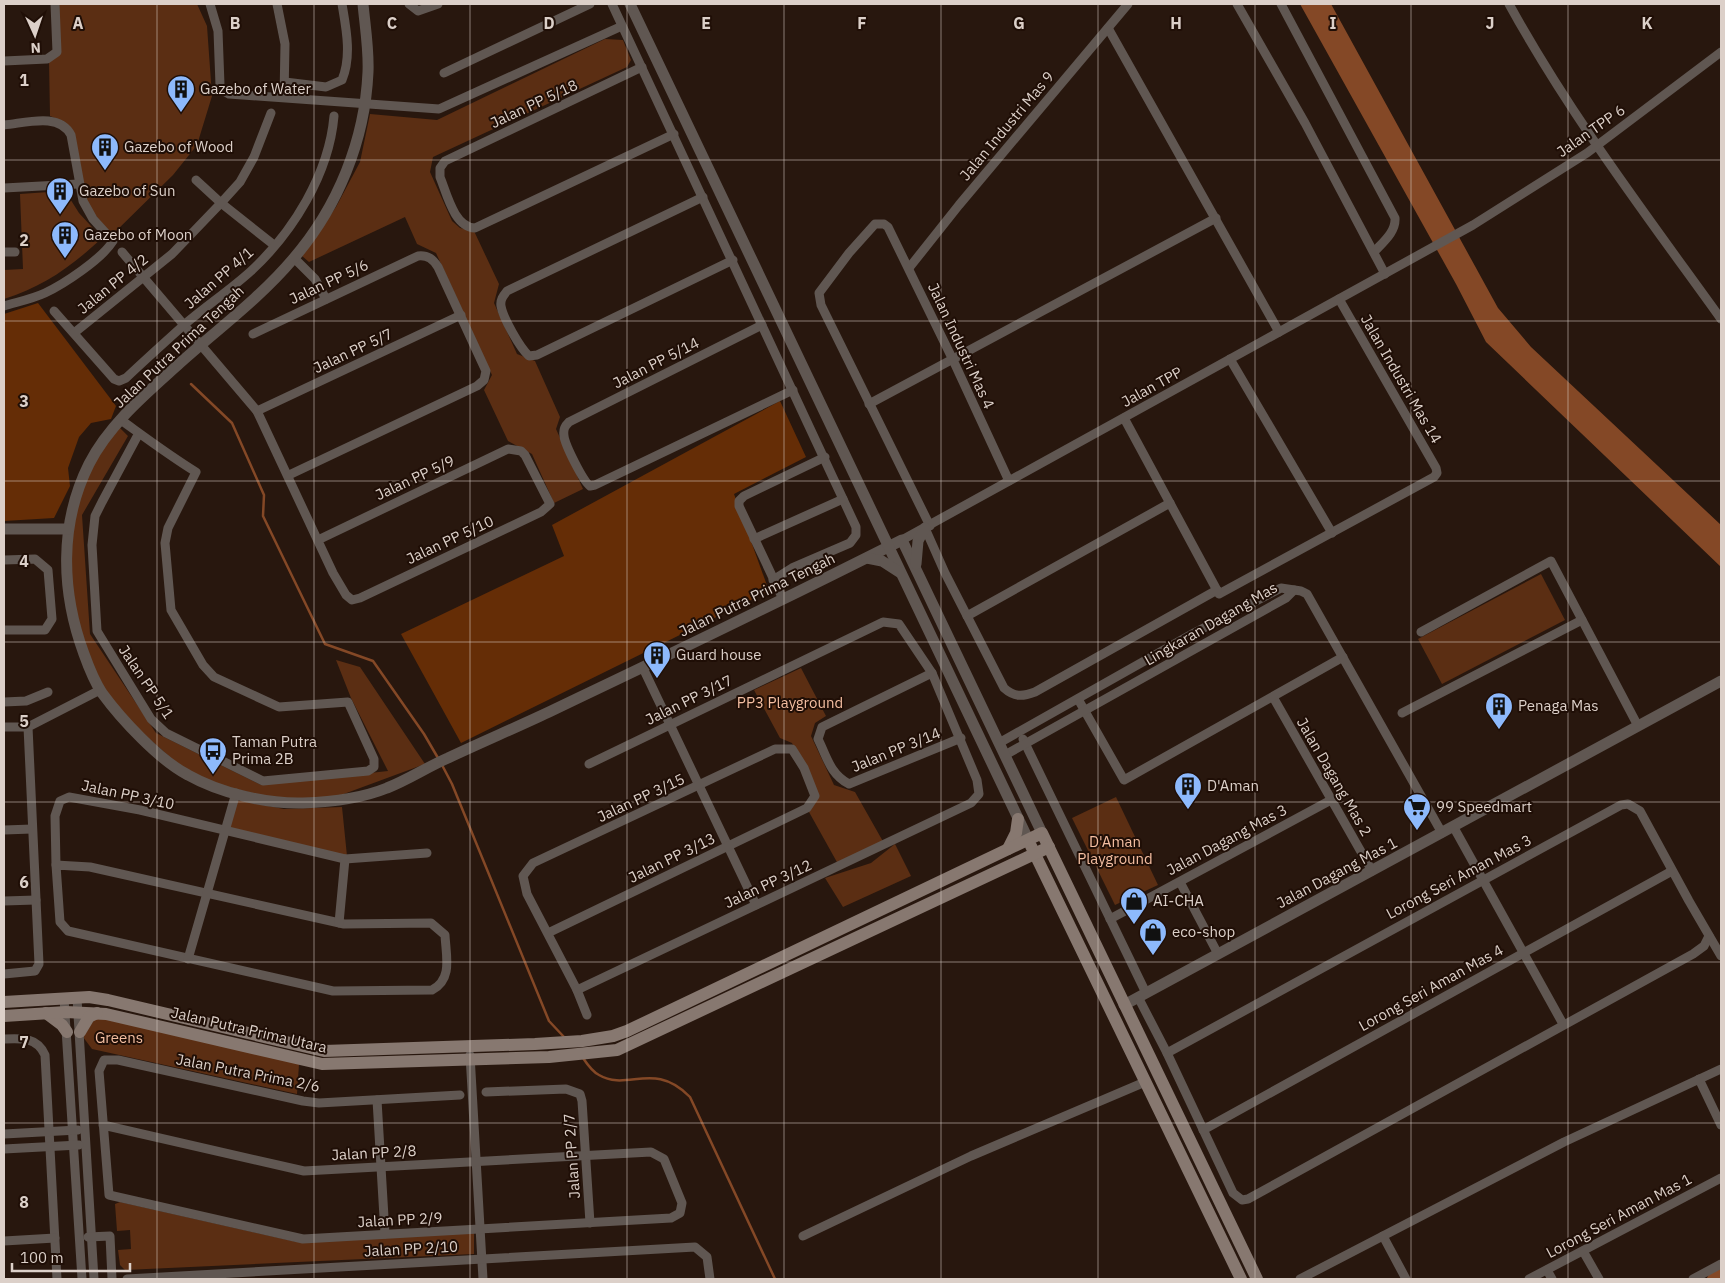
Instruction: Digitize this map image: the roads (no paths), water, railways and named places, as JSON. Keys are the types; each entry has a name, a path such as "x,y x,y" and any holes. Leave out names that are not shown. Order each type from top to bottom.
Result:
{"main road":[{"path":"1008,849 1016,833 1018,819"},
{"path":"1042,833 1256,1279"},
{"name":"Jalan Putra Prima Utara","path":"4,1002 71,998 108,1000 324,1051 535,1044 582,1041 613,1036 1042,833"},
{"path":"1028,839 1241,1279"},
{"name":"Jalan Putra Prima Utara","path":"4,1016 72,1012 97,1013 322,1064 549,1057 617,1050 1049,847"},
{"path":"1013,864 1024,865 1045,875"},
{"path":"46,1013 74,1032 89,1017 97,1013"}],"street":[{"path":"4,61 47,59 57,52 55,4"},
{"path":"210,4 218,31 220,85 222,90 229,94 364,105 439,109 622,26"},
{"path":"277,4 284,44 284,97"},
{"path":"284,82 326,87 342,80 347,69 347,34 342,4"},
{"name":"Jalan Putra Prima Tengah","path":"363,4 368,72 359,133 350,166 315,229 294,258 248,303 140,400 121,420 90,461 76,494 68,529 66,558 69,598 79,640 94,681 112,707 148,744 186,775 236,793 265,800 298,803 351,799 388,788 420,771 642,668 902,540"},
{"path":"409,4 418,11 438,4"},
{"path":"444,73 590,4"},
{"path":"612,4 825,457 856,527 856,535 850,542 792,568 774,580"},
{"path":"630,4 1028,839"},
{"name":"Jalan Industri Mas 9","path":"909,268 959,205 1128,4"},
{"path":"1237,4 1305,123 1386,274"},
{"path":"1281,4 1395,218 1396,225 1374,252"},
{"path":"1509,4 1532,47 1596,146 1721,319"},
{"path":"1108,28 1279,332"},
{"name":"Jalan TPP 6","path":"1414,258 1473,226 1596,146 1721,52"},
{"name":"Jalan PP 5/18","path":"642,68 445,161 440,168 440,177 460,222 467,227 475,228 674,134"},
{"name":"Jalan PP 4/2","path":"74,333 172,254 240,182 254,157 271,112"},
{"name":"Jalan PP 4/1","path":"74,333 114,379 120,381 126,378 185,324 250,272 286,231 320,173 328,155 334,116"},
{"path":"4,125 53,121 66,126 70,135 83,202 113,240 110,246 80,271 45,293 4,306"},
{"path":"196,180 221,203 274,245"},
{"path":"4,188 78,184"},
{"path":"703,197 506,291 502,298 501,306 522,350 529,356 537,356 733,260"},
{"path":"1216,218 869,404 928,527 967,616 1004,688 1012,694 1023,696 1035,692 1216,590"},
{"name":"Jalan Industri Mas 4","path":"869,404 821,305 819,293 849,253 875,224 884,224 909,268 1009,481"},
{"path":"4,252 15,252"},
{"path":"122,252 257,411 289,475 318,540"},
{"name":"Jalan PP 5/6","path":"253,334 418,256 424,255 434,261 461,315"},
{"path":"294,258 315,279 326,299"},
{"name":"Jalan TPP","path":"902,540 1414,258"},
{"name":"Jalan Industri Mas 14","path":"1332,533 1437,474 1436,468 1339,299"},
{"path":"54,312 74,333"},
{"path":"289,475 481,384 486,371 461,315"},
{"name":"Jalan PP 5/7","path":"257,411 461,315"},
{"name":"Jalan PP 5/14","path":"762,325 569,422 564,428 564,437 584,480 590,486 595,485 793,390"},
{"path":"1124,418 1219,594 1332,533 1230,359"},
{"path":"121,420 139,433"},
{"name":"Jalan PP 5/1","path":"139,433 166,454 196,472 166,534 166,562 170,610 203,665 214,677 279,707 348,702 374,759 374,768 368,771 263,781 166,733 151,720 98,631 92,544 96,516 139,433"},
{"name":"Jalan PP 5/9","path":"318,540 508,449 522,451 550,504"},
{"path":"782,599 754,539 739,501 744,496 825,457"},
{"path":"754,539 843,499"},
{"path":"967,616 1170,503"},
{"name":"Jalan PP 5/10","path":"318,540 346,595 352,600 360,598 541,512 550,504"},
{"path":"877,523 874,546 866,558 882,561 901,574"},
{"path":"916,568 918,541 928,527"},
{"path":"4,529 68,529"},
{"path":"902,540 1042,833"},
{"path":"4,560 34,559 48,570 52,619 45,630 4,630"},
{"path":"1421,632 1551,561 1638,726"},
{"name":"Lingkaran Dagang Mas","path":"999,743 1194,634 1281,588 1294,590"},
{"path":"1294,590 1307,594 1442,832"},
{"name":"Lingkaran Dagang Mas","path":"1005,755 1286,598 1294,590"},
{"path":"1402,713 1582,620"},
{"name":"Jalan PP 3/17","path":"589,764 883,622 899,624 932,674"},
{"path":"1078,699 1124,780 1343,657"},
{"path":"642,668 756,905"},
{"path":"932,674 961,738"},
{"name":"Jalan PP 3/14","path":"932,674 822,727 818,739 836,777 849,784 961,738"},
{"name":"Jalan Dagang Mas 1","path":"1124,1005 1721,681"},
{"path":"4,727 28,727 100,690"},
{"path":"4,702 26,701 48,692"},
{"name":"Jalan Dagang Mas 2","path":"1273,697 1372,871"},
{"path":"4,974 35,971 39,964 28,727"},
{"path":"1019,732 1110,919 1167,1053 1203,1130 1233,1193 1239,1199 1248,1199 1693,954 1704,946 1710,936"},
{"name":"Jalan PP 3/12","path":"577,990 971,803 978,794 978,780 961,738"},
{"name":"Jalan PP 3/15","path":"548,933 527,894 523,876 533,863 775,749 792,749 804,768 815,796 806,808"},
{"path":"56,865 90,867 207,894 339,923 431,923 445,935 446,977 440,986 432,990 333,991 188,959 207,894 236,793"},
{"name":"Jalan PP 3/10","path":"188,959 68,931 62,927 60,922 56,865 55,816 60,801 69,797 140,810 345,859 427,853"},
{"name":"Jalan Dagang Mas 3","path":"1110,919 1331,800"},
{"name":"Lorong Seri Aman Mas 3","path":"1167,1053 1621,805 1628,804 1640,811 1721,956"},
{"name":"Jalan PP 3/13","path":"548,933 806,808"},
{"path":"1453,826 1563,1024"},
{"path":"4,830 32,829"},
{"path":"339,923 345,859"},
{"name":"Lorong Seri Aman Mas 4","path":"1203,1130 1672,871"},
{"path":"1180,882 1218,954"},
{"path":"4,901 36,900"},
{"path":"548,933 577,990 587,1015"},
{"path":"71,998 72,1012"},
{"path":"71,998 85,1130 94,1279"},
{"path":"74,1032 73,1131 82,1279"},
{"path":"4,1039 22,1038 36,1042 42,1047 45,1055 57,1279"},
{"path":"470,1045 483,1279"},
{"name":"Jalan Putra Prima 2/6","path":"103,1125 99,1071 104,1060 110,1058 303,1101 377,1100 460,1095"},
{"path":"1300,1279 1564,1142 1721,1069"},
{"path":"1699,1079 1721,1125"},
{"path":"803,1236 971,1156 1145,1082"},
{"name":"Jalan PP 2/7","path":"486,1092 573,1090 580,1094 590,1223"},
{"path":"377,1100 385,1234"},
{"name":"Jalan PP 2/8","path":"103,1125 304,1171 651,1152 664,1158 680,1198"},
{"name":"Jalan PP 2/9","path":"103,1125 109,1195 296,1238 480,1230 672,1218 676,1217 682,1209 680,1198"},
{"path":"4,1134 85,1130"},
{"path":"4,1149 86,1144"},
{"name":"Lorong Seri Aman Mas 1","path":"1529,1279 1721,1178"},
{"path":"80,1238 110,1236 112,1279"},
{"path":"1384,1236 1406,1279"},
{"path":"4,1241 55,1238"},
{"name":"Jalan PP 2/10","path":"127,1279 696,1247 707,1258 710,1279"},
{"path":"1583,1251 1599,1279"},
{"path":"1693,1279 1721,1264"},
{"path":"1547,1270 1552,1279"}],"waterway":[{"path":"191,384 232,423 264,495 263,516 325,644 373,661 424,734 438,758"},
{"path":"442,765 452,784 549,1021 564,1037"},
{"path":"583,1058 599,1075 620,1080 642,1078 665,1080 677,1086 690,1097 775,1279"},
{"path":"1714,1279 1721,1275"}],"place":[{"name":"Gazebo of Water","path":"181,113"},
{"name":"Gazebo of Wood","path":"105,171"},
{"name":"Gazebo of Sun","path":"60,215"},
{"name":"Gazebo of Moon","path":"65,259"},
{"name":"Guard house","path":"657,679"},
{"name":"Penaga Mas","path":"1499,730"},
{"name":"Taman Putra Prima 2B","path":"213,775"},
{"name":"D'Aman","path":"1188,810"},
{"name":"99 Speedmart","path":"1417,831"},
{"name":"AI-CHA","path":"1134,925"},
{"name":"eco-shop","path":"1153,956"}],"park label":[{"name":"PP3 Playground","path":"790,703"},
{"name":"D'Aman Playground","path":"1115,850"},
{"name":"Greens","path":"119,1038"}]}
